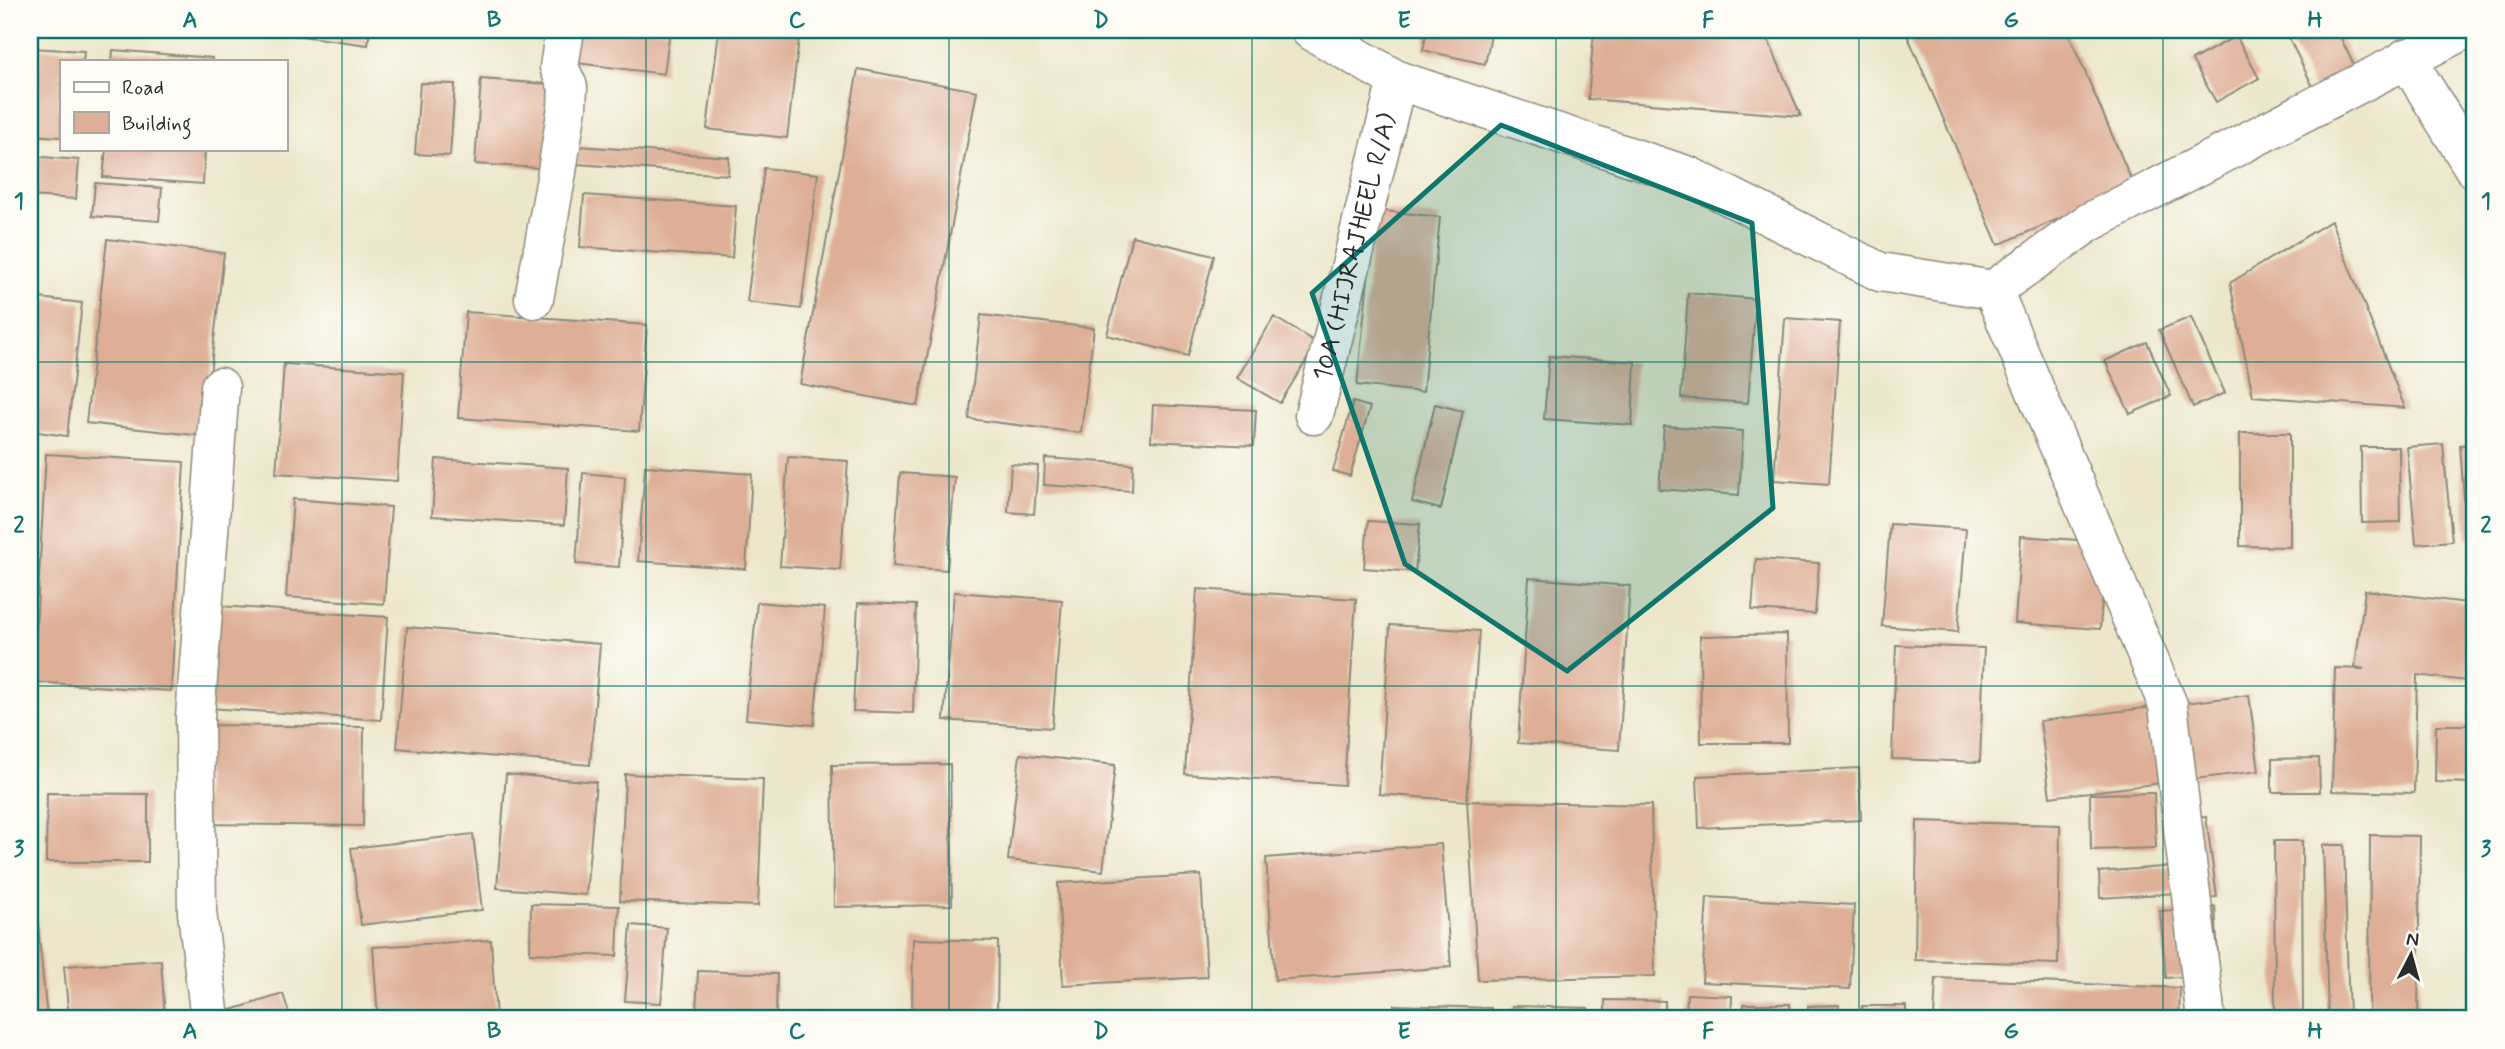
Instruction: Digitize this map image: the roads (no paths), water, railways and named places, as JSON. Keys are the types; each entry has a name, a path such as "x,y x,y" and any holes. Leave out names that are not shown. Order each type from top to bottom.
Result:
{"street":[{"path":"534,299 567,107 568,87 559,67 565,30"},
{"path":"1310,30 1397,80 1689,176 1880,272 1993,290 2088,223 2464,30"},
{"path":"2406,58 2475,170"},
{"name":"10A (HIJRAJHEEL R/A)","path":"1314,415 1397,80"},
{"path":"1993,290 2168,705 2206,1019"},
{"path":"210,1019 197,912 194,716 219,387"}]}
